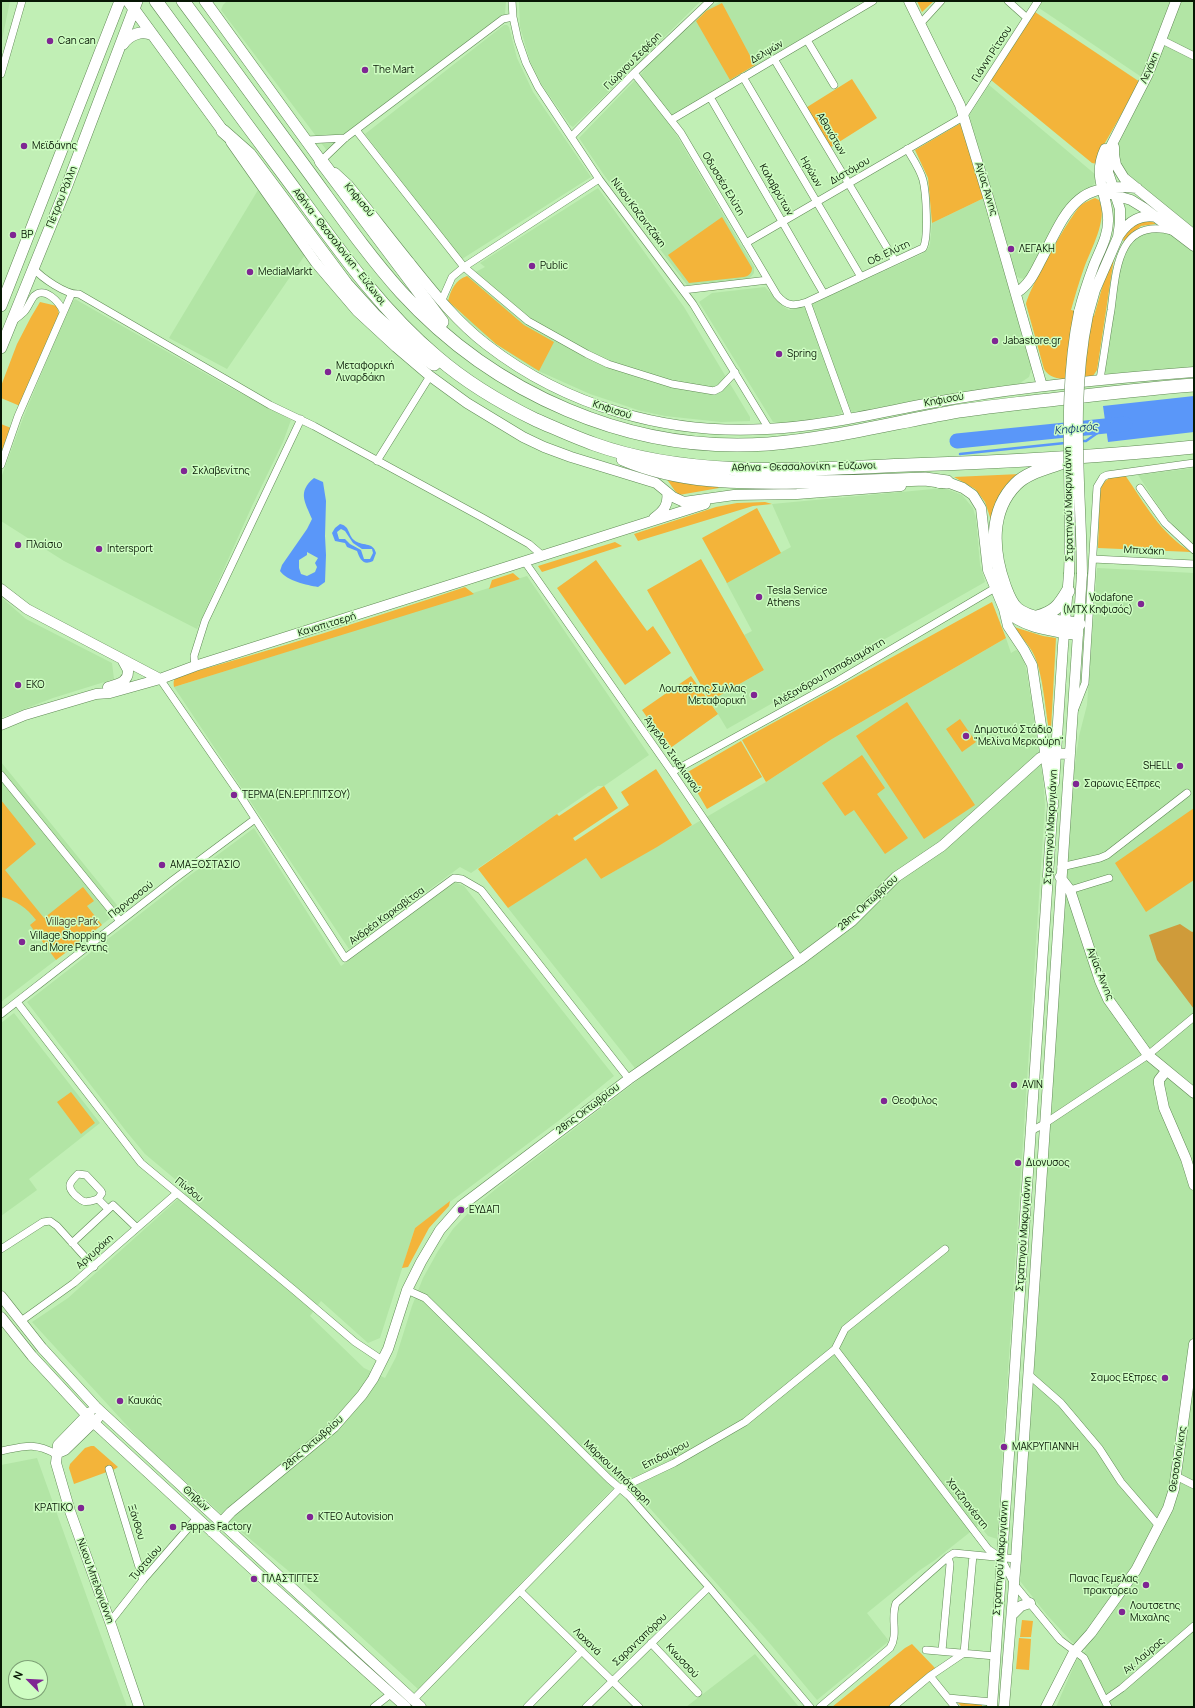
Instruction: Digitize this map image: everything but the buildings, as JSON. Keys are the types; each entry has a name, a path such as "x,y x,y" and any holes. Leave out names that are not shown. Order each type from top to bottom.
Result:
{"highway":[{"name":"Αθήνα - Θεσσαλονίκη - Εύζωνοι","path":"156,1 344,256 386,308 436,356 473,385 518,411 594,444 638,456 676,462 752,469 858,467 1074,458 1194,447"},
{"name":"Αθήνα - Θεσσαλονίκη - Εύζωνοι","path":"183,1 303,164 389,278 403,294 467,353 504,378 562,407 601,423 643,435 716,445 745,445 789,442 957,411 1125,390 1194,385"},
{"path":"223,131 249,154 346,284 376,316 409,347 438,366 473,385"},
{"path":"321,161 424,300 467,353"},
{"path":"594,444 646,469 722,481 762,483 925,479 947,482"},
{"path":"1074,458 1032,474 1019,481 1005,498 996,524 995,540 998,564 1009,598 1017,609 1064,628 1079,630"},
{"path":"1037,617 1050,612 1059,606 1068,591"}],"main road":[{"name":"Πέτρου Ράλλη","path":"1,306 120,1"},
{"name":"Πέτρου Ράλλη","path":"1,348 119,49 133,4"},
{"path":"133,4 153,35 223,131"},
{"name":"Κηφισού","path":"207,4 321,161"},
{"path":"119,49 128,37 134,34 142,33 153,35"}],"street":[{"path":"1,74 22,1"},
{"name":"Νίκου Καζαντζάκη","path":"512,1 513,17 518,40 531,74 547,102 599,179 683,290 769,429"},
{"name":"Γιώργου Σεφέρη","path":"571,137 634,73 710,1"},
{"name":"Δελψών","path":"671,120 873,1"},
{"name":"Αγίας Άννης","path":"909,1 954,92 963,117 1016,293 1042,386"},
{"path":"920,24 941,1"},
{"path":"1008,1 1027,18"},
{"name":"Γιάννη Ρίτσου","path":"963,117 1038,1"},
{"name":"Λεγάκη","path":"1118,131 1139,93 1162,40 1176,1"},
{"path":"321,161 345,138 503,19 513,17"},
{"path":"807,40 834,86"},
{"path":"1162,40 1194,56"},
{"name":"Αθανάτων","path":"774,59 895,261"},
{"name":"Οδυσσέα Ελύτη","path":"634,73 685,139 768,280 782,300 791,306"},
{"name":"Ηρώων","path":"743,77 861,277"},
{"name":"Καλαβρύτων","path":"710,97 824,294"},
{"name":"Διστόμου","path":"746,243 963,117"},
{"path":"356,130 464,267 528,321 608,364 655,379 714,391 720,388 735,372"},
{"path":"223,131 316,263 337,288 374,327 430,376 467,403 523,437 571,457 656,483 676,499 684,502 734,495 797,494 947,482 958,485 967,490 976,499 981,508 984,521 986,562 1011,632 1024,650 1032,665 1050,754 1068,754"},
{"path":"1118,131 1114,150 1116,165 1124,178 1194,235"},
{"name":"Στρατηγού Μακρυγιάννη","path":"1004,1707 1016,1559 1068,754 1079,630 1082,574 1077,465 1077,406 1085,288 1107,230 1108,217 1101,190 1100,174 1102,157 1108,144 1118,131"},
{"name":"Στρατηγού Μακρυγιάννη","path":"992,1704 1049,877 1053,806 1050,754 1068,591 1070,547 1068,405 1072,352 1084,314 1118,237 1120,208 1113,191 1108,172 1107,160 1108,152 1118,131"},
{"path":"307,140 345,138"},
{"name":"Οδ. Ελύτη","path":"791,306 796,306 807,302 922,248 926,238 923,181 908,149"},
{"name":"Κηφισού","path":"321,161 348,185 441,302 473,333 510,362 538,379 580,399 634,417 665,424 718,430 769,429 849,418 945,400 1042,386 1100,379 1194,372"},
{"path":"441,302 452,278 464,267 599,179"},
{"path":"1016,293 1021,290 1032,278 1063,221 1076,202 1088,193 1101,190 1113,191 1137,188"},
{"path":"1113,191 1138,204 1194,246"},
{"path":"1118,237 1125,227 1137,218 1150,216 1157,217"},
{"path":"1100,379 1117,268 1124,248 1135,235 1143,230 1157,228 1176,232"},
{"path":"33,268 40,276 71,295 79,294 270,405 301,419 522,541 543,556"},
{"path":"683,290 768,280"},
{"path":"11,322 24,312 34,296 40,293 46,294 55,299 60,304 63,311"},
{"path":"1,465 18,416 71,295"},
{"path":"807,302 849,418"},
{"path":"377,461 430,376"},
{"path":"195,666 194,656 205,621 301,419"},
{"path":"1071,716 1078,705 1085,683 1095,495 1097,487 1103,477 1118,473 1194,463"},
{"path":"1140,488 1165,522 1194,550"},
{"path":"652,520 662,512 667,504 667,492"},
{"name":"Καναπιτσερή","path":"1,725 25,715 96,694 111,692 160,679 195,666 734,495"},
{"name":"Μπιχάκη","path":"1092,559 1194,564"},
{"name":"Άγγελου Σικελιανού","path":"525,562 672,772 800,960"},
{"name":"Αλέξανδρου Παπαδιαμάντη","path":"672,772 834,683 995,588"},
{"path":"1,589 27,610 160,679"},
{"path":"1004,609 1011,616 1025,623 1048,631 1064,628"},
{"path":"96,694 126,679 128,670 121,658"},
{"name":"Ανδρέα Καρκαβίτσα","path":"160,679 255,819 345,958 454,878 462,879 478,887 629,1079"},
{"name":"28ης Οκτωβρίου","path":"212,1532 221,1522 334,1427 362,1395 382,1360 391,1340 407,1290 431,1243 461,1206 629,1079 800,960 852,921 896,877 942,846 1050,754"},
{"path":"1,775 120,921"},
{"path":"1049,877 1107,855 1187,793"},
{"name":"Παρνασσού","path":"1,1014 120,921 255,819"},
{"name":"Αγίας Άννης","path":"1061,872 1070,890 1098,975 1108,999 1148,1055 1194,1093"},
{"path":"1070,890 1109,878"},
{"name":"Πίνδου","path":"17,1002 141,1163 355,1342 382,1360"},
{"path":"1031,1132 1148,1055 1194,1018"},
{"path":"1166,1071 1159,1080 1164,1108 1188,1164 1194,1185"},
{"path":"78,1174 86,1175 101,1191 101,1195 98,1199 85,1202 82,1201 71,1190 70,1186 72,1181 78,1174"},
{"name":"Αργυράκη","path":"21,1321 94,1267 178,1193"},
{"path":"98,1199 108,1209"},
{"path":"72,1243 112,1205 137,1228"},
{"path":"1,1249 43,1222 50,1221 57,1226 94,1267"},
{"name":"Επιδαύρου","path":"410,1703 619,1489 674,1463 745,1422 835,1349 846,1329 944,1249"},
{"name":"Μάρκου Μπότσαρη","path":"407,1290 425,1298 619,1489 630,1496 810,1707"},
{"name":"Θηβών","path":"1,1296 42,1348 99,1410 221,1522 410,1703"},
{"name":"Θηβών","path":"1,1317 32,1356 90,1419 212,1532 392,1693 421,1707"},
{"name":"Θεσσαλονίκης","path":"1046,1707 1074,1652 1091,1633 1124,1588 1170,1504 1176,1476 1194,1344"},
{"name":"Χατζηανέστη","path":"835,1349 988,1549 1001,1558 1014,1584 1060,1640 1084,1658 1108,1707"},
{"path":"1028,1374 1061,1403 1099,1448 1121,1482 1159,1526"},
{"path":"1,1451 27,1446 36,1446 43,1447 56,1454 65,1450 99,1410"},
{"name":"Νίκου Μπελογιάννη","path":"56,1454 57,1471 68,1505 110,1622 138,1707"},
{"name":"Ξάνθου","path":"109,1469 143,1580"},
{"path":"1176,1476 1194,1485"},
{"name":"Τυρταίου","path":"110,1622 143,1580 197,1518"},
{"path":"820,1707 890,1648 894,1642 895,1635 893,1614 896,1603 948,1557 954,1553 1016,1559"},
{"path":"964,1653 973,1555"},
{"path":"942,1652 950,1564 948,1557"},
{"name":"Σαρανταπόρου","path":"586,1707 709,1587"},
{"name":"Λαχανά","path":"520,1591 639,1707"},
{"path":"1012,1615 1021,1606 1030,1603"},
{"name":"Αγ. Λαύρας","path":"1105,1700 1122,1688 1194,1626"},
{"name":"Κνωσσού","path":"651,1643 698,1693"},
{"path":"926,1650 995,1656"},
{"path":"527,1707 582,1651"},
{"path":"893,1707 930,1676 964,1653"},
{"path":"930,1676 955,1707"},
{"path":"374,1707 392,1693"},
{"path":"948,1698 992,1704"}],"shaded area":[{"path":"1,1 10,1 1,45"},
{"path":"227,1 506,1 505,14 328,152 221,10"},
{"path":"519,1 701,1 573,127 570,125 542,85 530,61 520,27"},
{"path":"721,1 868,1 672,116 640,76 648,65 705,10"},
{"path":"1043,1 1173,1 1143,78 1039,8"},
{"path":"1180,1 1194,1 1194,231 1129,179 1119,165 1117,143"},
{"path":"504,25 509,27 517,58 533,92 591,177 462,259 365,134"},
{"path":"635,80 670,124 754,267 754,273 750,278 745,280 687,285 604,175 579,138"},
{"path":"989,85 1096,175 1095,182 1092,187 1079,193 1070,202 1025,279 1019,278 1015,274 969,116"},
{"path":"598,188 684,307 750,417 750,421 721,422 665,416 641,411 590,394 534,369 496,344 467,320 449,296 454,286 460,280 485,267 480,263"},
{"path":"258,190 305,255 227,369 169,338"},
{"path":"984,198 1032,367 1029,377 1017,385 853,412 851,411 811,304 922,254 928,249 930,244 932,223"},
{"path":"1151,231 1173,235 1194,250 1194,369 1103,377 1119,268 1126,250 1136,237"},
{"path":"765,287 784,307 789,310 804,307 808,311 842,410 841,414 785,424 773,422 699,302 712,293"},
{"path":"75,299 229,387 291,420 283,442 252,506 197,629 64,561 1,521 1,478 23,418 71,302"},
{"path":"1194,468 1194,544 1188,540 1165,516 1138,475"},
{"path":"944,488 962,495 973,508 976,519 980,564 985,582 727,729 710,701 764,670 744,635 752,631 726,582 791,547 772,504"},
{"path":"1097,568 1194,573 1194,1707 1056,1707 1076,1661 1086,1650 1072,1642 1047,1615 1020,1581 1073,778 1079,736 1087,705"},
{"path":"527,576 649,755 604,786 598,786 471,873 460,867 349,949 174,687"},
{"path":"1,597 26,619 112,663 114,679 53,698 1,718"},
{"path":"1006,638 1011,653 1016,650 1019,651 1024,661 1027,673 1043,779 1045,805 997,1539 988,1536 979,1525 867,1613 889,1641 817,1700 772,1646 623,1478 418,1689 297,1578 238,1529 143,1443 32,1322 68,1298 188,1190 145,1154 27,1002 185,879 254,828 341,966 454,882 464,886 614,1076 561,1119 415,1228 380,1338 368,1343 321,1301 310,1316 364,1368 385,1378 396,1357 412,1306 423,1278 438,1251 453,1229 473,1208 497,1188 642,1077 508,908 586,857 601,879 766,782 832,739"},
{"path":"1,762 121,910 1,1002"},
{"path":"1180,924 1192,932 1194,931 1194,1009 1157,960 1149,935"},
{"path":"14,1013 100,1123 29,1179 37,1190 1,1216 1,1023"},
{"path":"37,1458 127,1707 1,1707 1,1465"},
{"path":"755,1654 799,1707 686,1707"}],"green space":[{"path":"917,1 934,1 922,12"},
{"path":"722,3 755,65 730,80 696,21 706,11"},
{"path":"1035,12 1140,82 1102,148 1097,164 1092,163 991,80"},
{"path":"852,79 877,118 828,149 804,109"},
{"path":"961,123 984,198 932,223 928,178 915,150"},
{"path":"1095,198 1099,200 1102,216 1098,234 1082,273 1071,310 1094,316 1104,281 1114,258 1097,370 1093,376 1090,377 1065,379 1053,377 1044,369 1026,304 1042,268 1075,212 1081,205"},
{"path":"722,217 752,268 751,273 744,277 689,283 668,255"},
{"path":"1149,221 1155,224 1141,226 1124,241 1123,240 1129,229 1133,226"},
{"path":"467,276 524,325 554,342 539,371 496,344 448,301 454,286 459,280"},
{"path":"40,302 57,306 59,314 20,406 1,398 1,386 17,344"},
{"path":"1,424 11,428 1,453"},
{"path":"1020,474 991,520 985,502 975,489 954,477"},
{"path":"1125,475 1146,507 1162,527 1170,536 1191,552 1098,548 1100,491 1106,480 1109,478"},
{"path":"666,478 718,487 719,488 679,495"},
{"path":"765,502 772,504 753,506 638,541 634,534 716,507 737,503"},
{"path":"757,508 781,553 727,583 702,538"},
{"path":"615,542 622,546 542,572 538,566"},
{"path":"701,559 764,670 710,701 647,590"},
{"path":"596,560 647,631 653,626 671,653 625,685 557,588"},
{"path":"513,573 520,579 489,589 492,580"},
{"path":"465,587 474,594 174,687 174,680 179,676 394,611"},
{"path":"992,602 1006,638 832,739 766,782 742,740"},
{"path":"1014,627 1043,636 1056,638 1051,729 1049,730 1042,681 1037,663 1030,647"},
{"path":"691,676 718,714 669,749 642,710"},
{"path":"907,702 975,805 924,839 856,736"},
{"path":"960,719 976,742 962,752 946,729"},
{"path":"741,741 762,777 707,809 686,773"},
{"path":"862,755 885,788 877,794 908,838 885,854 854,810 845,816 822,783"},
{"path":"656,769 692,825 601,879 586,858 508,908 478,869 557,814 559,816 604,786 618,808 573,838 575,841 629,805 621,792"},
{"name":"Village Park","path":"1,800 36,844 5,870 44,918 83,887 94,901 87,906 102,925 56,960 30,925 36,920 33,916 16,902 1,897"},
{"path":"1194,808 1194,880 1146,912 1115,863"},
{"path":"71,1092 95,1123 81,1134 57,1102"},
{"path":"450,1201 449,1206 429,1228 408,1267 402,1268 415,1228"},
{"path":"94,1446 118,1467 74,1484 69,1468 70,1464 85,1448"},
{"path":"1022,1620 1033,1621 1031,1637 1020,1637"},
{"path":"1019,1638 1031,1639 1029,1670 1016,1669"},
{"path":"912,1644 936,1669 890,1707 832,1707 905,1648"},
{"path":"982,1701 982,1707 962,1707 957,1702"}],"water":[{"path":"1194,396 1194,432 1108,442 1103,406"},
{"path":"314,478 323,482 326,501 325,582 318,587 292,580 280,571 282,565 307,529 312,519 304,497 304,493 309,483","holes":["307,552 318,558 315,563 317,567 315,572 307,576 301,574 299,560 307,555"]},
{"path":"340,524 343,525 346,527 354,540 370,545 375,549 376,553 373,561 367,563 362,561 357,551 347,547 345,543 335,541 332,533","holes":["341,529 345,531 353,543 362,549 372,549 373,553 370,559 364,559 361,550 350,544 345,539 339,539 337,532"]}],"waterway":[{"name":"Κηφισός","path":"957,441 1125,424"},
{"path":"1080,441 1086,441 1106,427"},
{"path":"960,454 1065,443"}],"place":[{"name":"Can can","path":"50,41"},
{"name":"The Mart","path":"365,70"},
{"name":"Μεϊδάνης","path":"24,146"},
{"name":"BP","path":"13,235"},
{"name":"ΛΕΓΑΚΗ","path":"1011,249"},
{"name":"Public","path":"532,266"},
{"name":"MediaMarkt","path":"250,272"},
{"name":"Jabastore.gr","path":"995,341"},
{"name":"Spring","path":"779,354"},
{"name":"Μεταφορική Λιναρδάκη","path":"328,372"},
{"name":"Σκλαβενίτης","path":"184,471"},
{"name":"Πλαίσιο","path":"18,545"},
{"name":"Intersport","path":"99,549"},
{"name":"Tesla Service Athens","path":"759,597"},
{"name":"Vodafone (MTX Κηφισός)","path":"1141,604"},
{"name":"EKO","path":"18,685"},
{"name":"Λουτσέτης Συλλας Μεταφορική","path":"754,695"},
{"name":"Δημοτικό Στάδιο \"Μελίνα Μερκούρη\"","path":"966,736"},
{"name":"SHELL","path":"1180,766"},
{"name":"Σαρωνις Εξπρες","path":"1076,784"},
{"name":"ΤΕΡΜΑ(ΕΝ.ΕΡΓ.ΠΙΤΣΟΥ)","path":"234,795"},
{"name":"ΑΜΑΞΟΣΤΑΣΙΟ","path":"162,865"},
{"name":"Village Shopping and More Ρεντης","path":"22,942"},
{"name":"AVIN","path":"1014,1085"},
{"name":"Θεοφιλος","path":"884,1101"},
{"name":"Διονυσος","path":"1018,1163"},
{"name":"ΕΥΔΑΠ","path":"461,1210"},
{"name":"Σαμος Εξπρες","path":"1165,1378"},
{"name":"Καυκάς","path":"120,1401"},
{"name":"ΜΑΚΡΥΓΙΑΝΝΗ","path":"1004,1447"},
{"name":"ΚΡΑΤΙΚΟ","path":"81,1508"},
{"name":"ΚΤΕΟ Autovision","path":"310,1517"},
{"name":"Pappas Factory","path":"173,1527"},
{"name":"ΠΛΑΣΤΙΓΓΕΣ","path":"254,1579"},
{"name":"Πανας Γεμελας πρακτορειο","path":"1146,1585"},
{"name":"Λουτσετης Μιχαλης","path":"1122,1612"}]}
